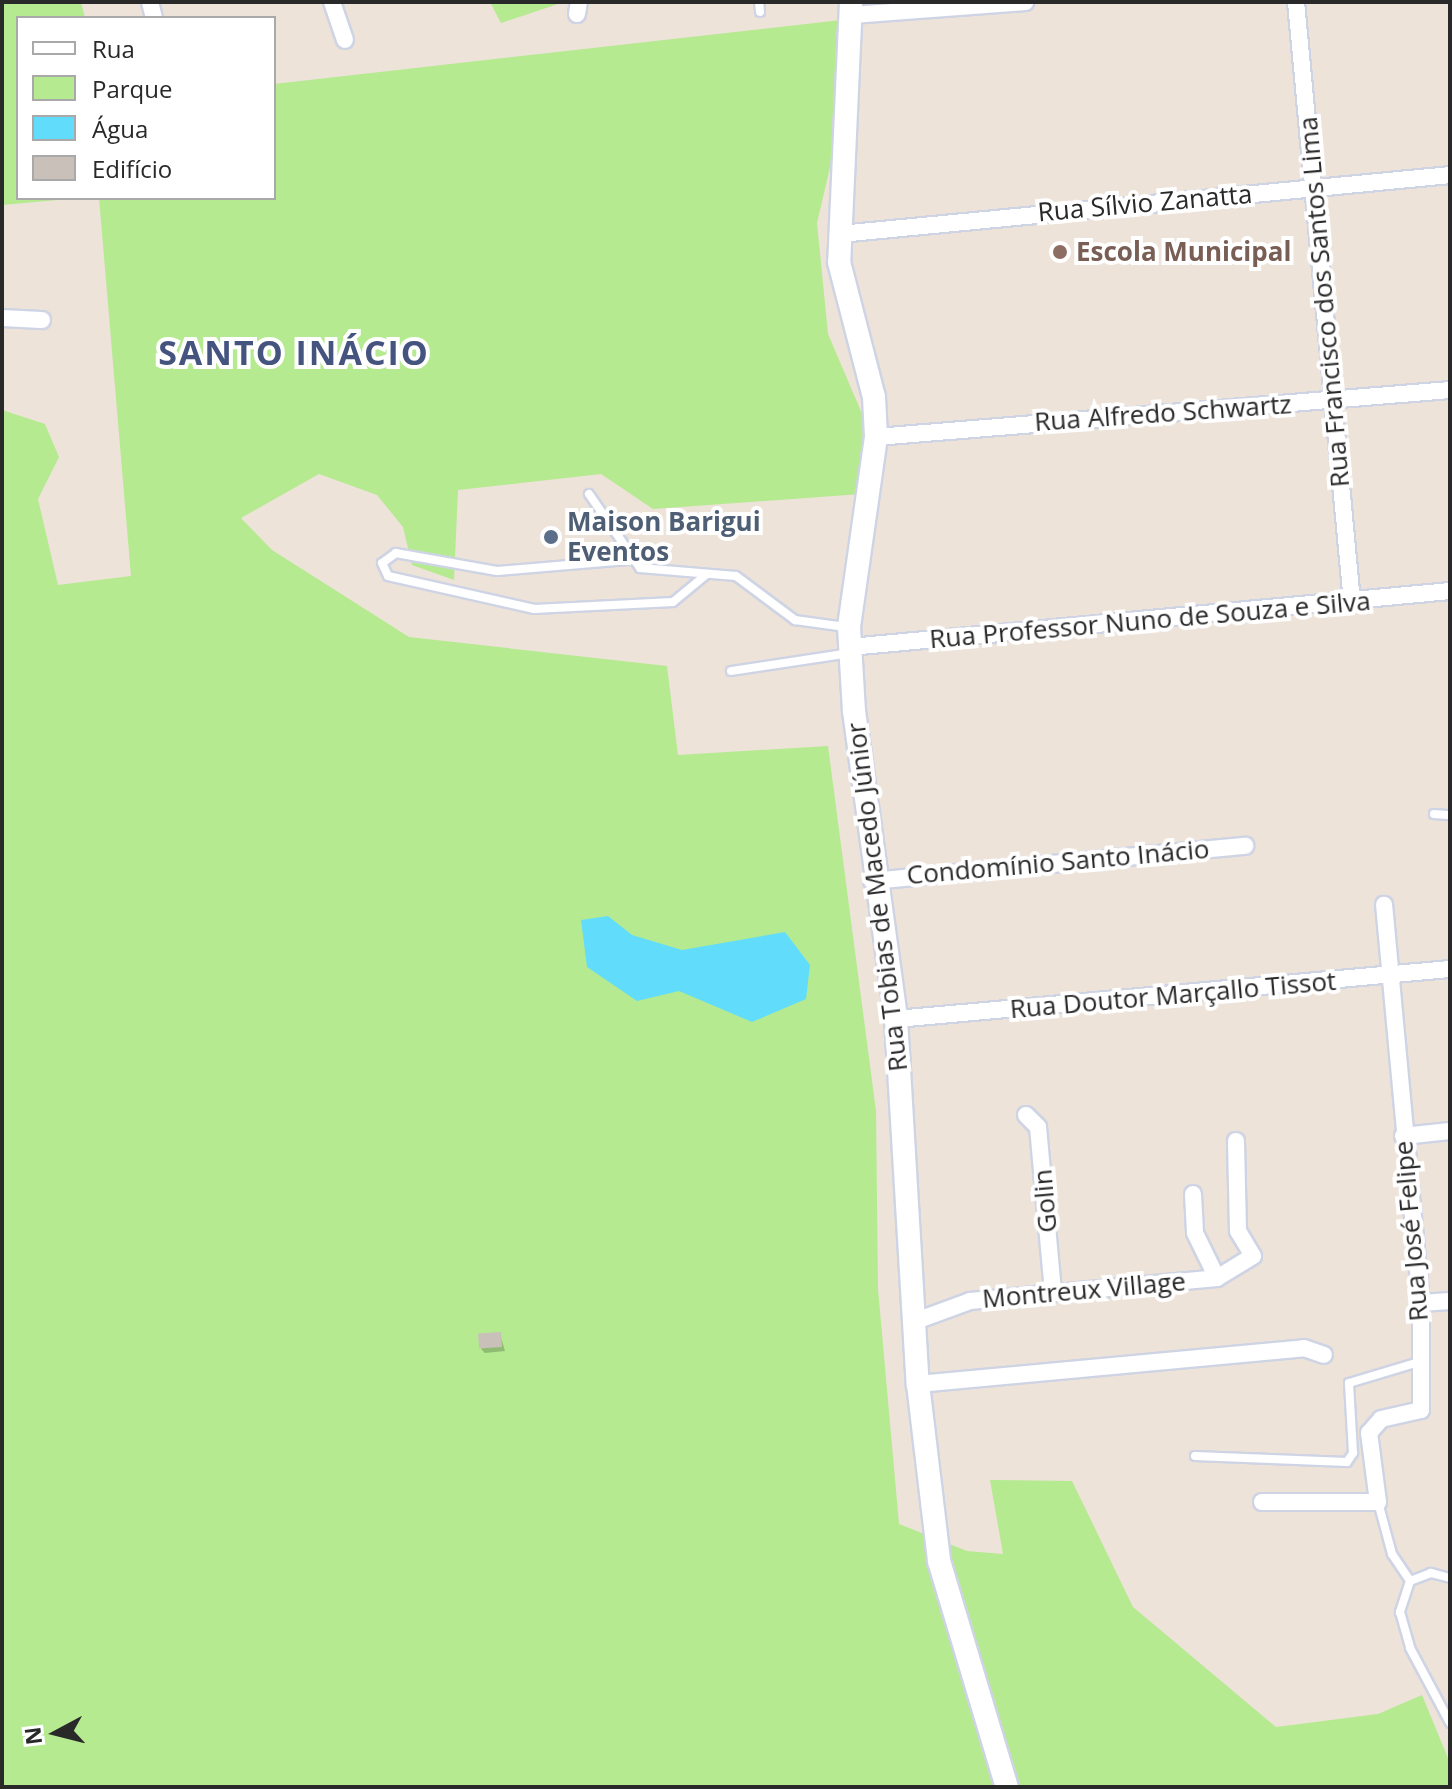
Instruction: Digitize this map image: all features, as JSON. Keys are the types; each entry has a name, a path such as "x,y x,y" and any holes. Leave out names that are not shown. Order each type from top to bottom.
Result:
{"street":[{"path":"332,2 345,40"},
{"path":"851,8 1026,2"},
{"name":"Rua Francisco dos Santos Lima","path":"1296,2 1352,602"},
{"name":"Rua Tobias de Macedo Júnior","path":"851,8 840,234 843,294 874,397 876,437 850,642 872,881 896,1019 913,1322 939,1561 1007,1787"},
{"name":"Rua Sílvio Zanatta","path":"840,234 1450,175"},
{"path":"2,318 42,320"},
{"name":"Rua Alfredo Schwartz","path":"876,437 1450,390"},
{"name":"Rua Professor Nuno de Souza e Silva","path":"850,642 1352,602 1450,591"},
{"name":"Condomínio Santo Inácio","path":"872,881 1245,846"},
{"name":"Rua José Felipe","path":"1378,1502 1369,1433 1381,1419 1421,1410 1421,1303 1403,1136 1384,905"},
{"name":"Rua Doutor Marçallo Tissot","path":"896,1019 1450,969"},
{"name":"Golin","path":"1026,1115 1038,1127 1053,1292"},
{"path":"1403,1136 1450,1131"},
{"name":"Montreux Village","path":"913,1322 970,1301 1217,1278 1253,1256 1238,1231 1236,1141"},
{"path":"1193,1194 1195,1233 1217,1278"},
{"path":"1421,1303 1450,1301"},
{"path":"918,1384 1304,1348 1324,1355"},
{"path":"1262,1502 1378,1502"}],"lane":[{"path":"759,2 760,12"},
{"path":"589,494 607,511 628,560"},
{"path":"707,574 673,602 534,609 388,576 382,563 396,553 497,571 628,560 736,576 795,620 850,642"},
{"path":"731,671 850,642"},
{"path":"1434,814 1450,815"},
{"path":"1195,1456 1347,1462 1353,1453 1349,1383 1419,1362"},
{"name":"Rua José Felipe","path":"1378,1502 1398,1564 1410,1581"},
{"path":"1450,1578 1431,1573 1410,1581 1400,1612 1410,1648 1450,1723"}],"green space":[{"path":"2,2 81,2 84,16 16,16 16,200 58,200 2,205"},
{"path":"490,2 564,2 501,23"},
{"path":"841,20 840,125 817,223 828,334 863,416 861,494 653,509 601,474 458,490 454,580 412,565 403,527 377,495 319,474 241,518 272,550 409,637 667,666 678,755 828,746 876,1111 878,1289 899,1524 967,1551 1003,1554 990,1480 1072,1481 1133,1607 1276,1727 1378,1714 1422,1695 1450,1763 1450,1787 2,1787 2,410 45,424 59,457 38,499 58,585 131,576 99,200 276,200 276,84"}],"water":[{"path":"608,916 632,935 682,950 785,932 810,965 806,999 752,1022 679,991 637,1001 587,967 581,920"}],"building":[{"path":"501,1332 502,1347 479,1349 478,1334"}],"place":[{"name":"Escola Municipal","path":"1060,252"},
{"name":"Maison Barigui Eventos","path":"551,537"}],"district":[{"name":"SANTO INÁCIO","path":"294,353"}]}
